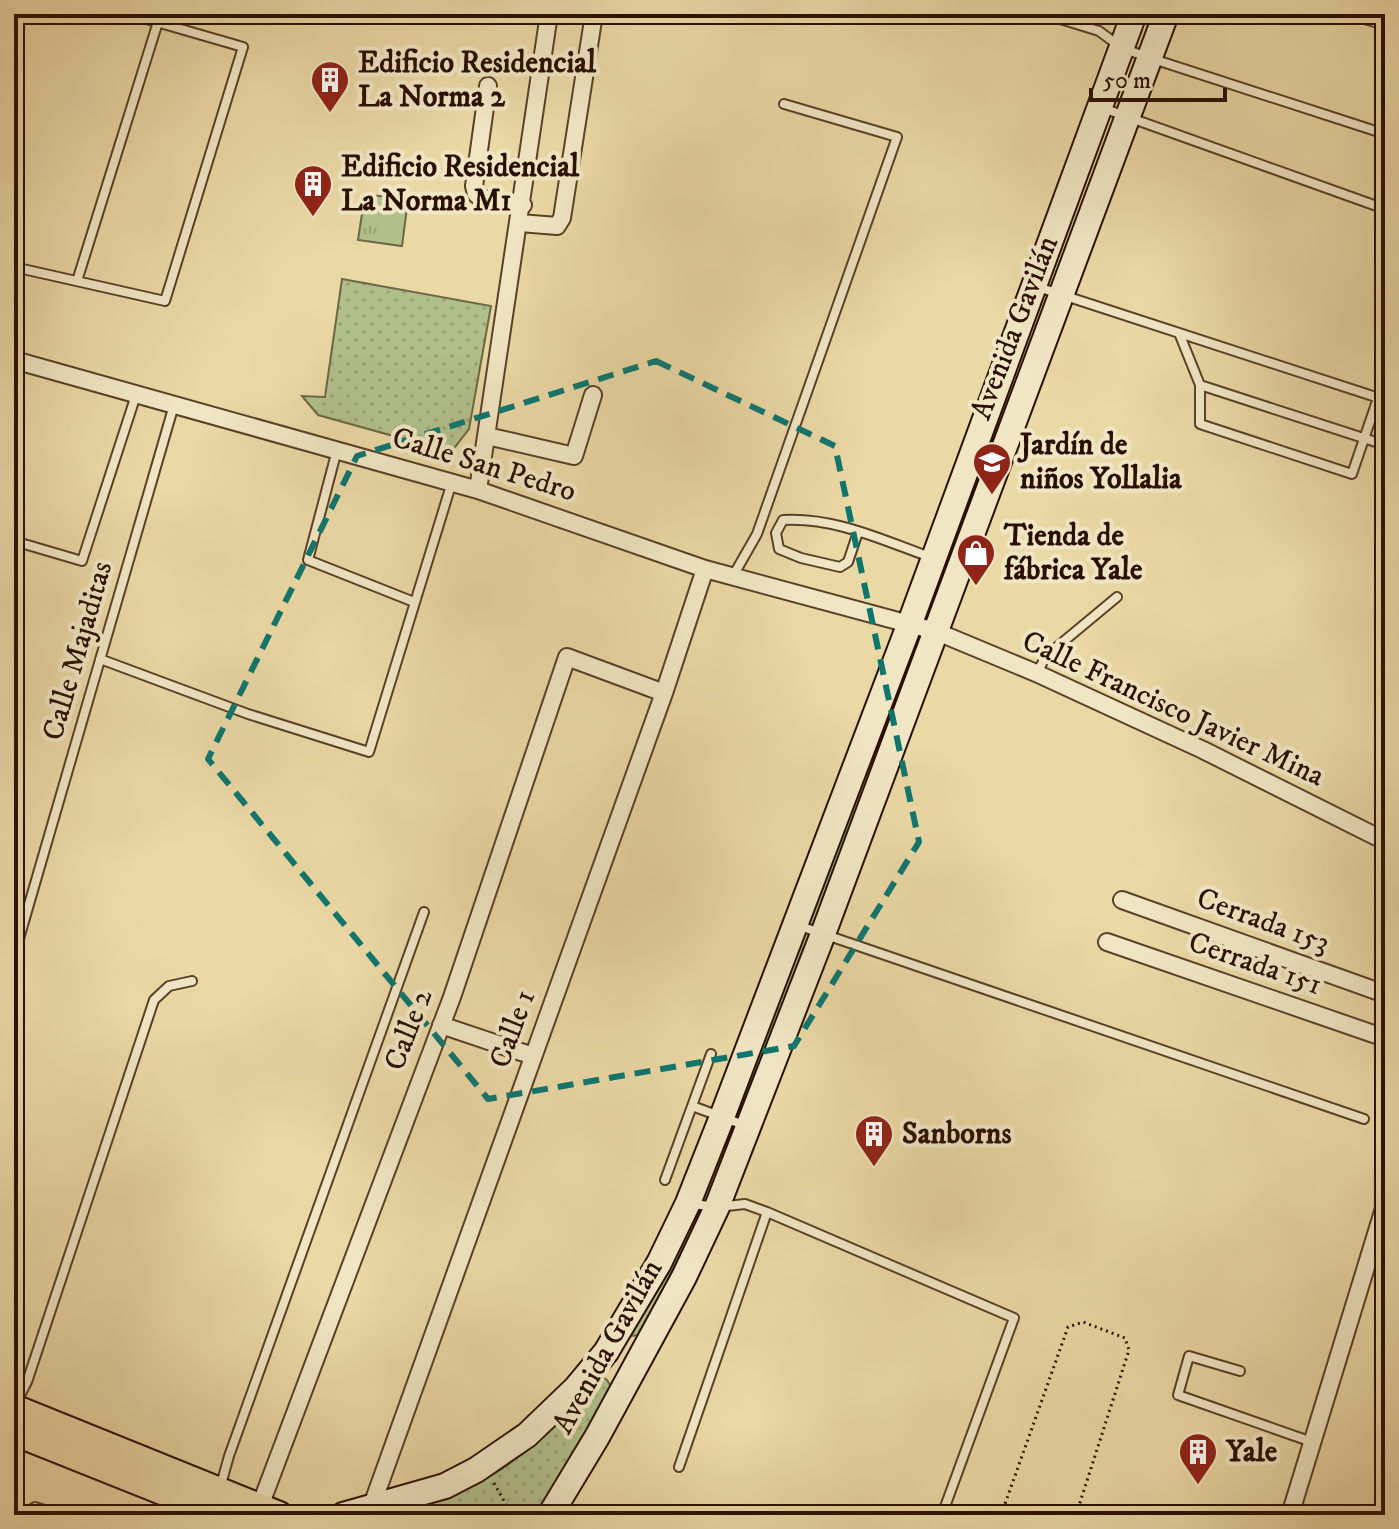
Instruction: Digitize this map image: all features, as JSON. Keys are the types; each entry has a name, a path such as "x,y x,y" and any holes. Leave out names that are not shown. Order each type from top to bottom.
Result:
{"main road":[{"name":"Avenida Gavilán","path":"343,1515 445,1486 484,1465 527,1435 576,1388 606,1352 659,1263 688,1203 796,924 1134,14"},
{"name":"Avenida Gavilán","path":"550,1515 684,1277 717,1207 823,934 1166,14"},
{"path":"659,1263 684,1277"},
{"path":"606,1352 634,1369"},
{"path":"14,1408 216,1508"},
{"path":"14,1432 216,1508 265,1512"}],"street":[{"path":"478,490 523,205 549,14"},
{"path":"520,223 557,226 562,218 594,14"},
{"path":"1362,14 1385,21"},
{"path":"488,86 474,186 476,194 482,199 523,205"},
{"name":"Calle San Pedro","path":"14,360 452,482 705,569 935,631"},
{"path":"487,436 574,456 593,395"},
{"name":"Calle 1","path":"371,1508 664,693 705,569"},
{"name":"Calle Francisco Javier Mina","path":"935,631 1036,673 1203,750 1385,841"},
{"name":"Calle 2","path":"265,1512 441,1025 567,657 664,693"},
{"name":"Cerrada 153","path":"1122,900 1385,994"},
{"name":"Cerrada 151","path":"1107,942 1385,1038"},
{"path":"441,1025 533,1056"},
{"path":"1290,1515 1385,1205"}],"lane":[{"path":"14,267 165,301 243,47 129,14"},
{"path":"1044,14 1099,31 1122,48 1150,58 1385,134"},
{"path":"77,281 158,22"},
{"path":"733,576 757,534 897,137 784,104"},
{"path":"1100,107 1385,209"},
{"path":"1034,285 1381,399 1352,474 1200,424 1200,385 1179,333"},
{"path":"1200,385 1385,445"},
{"path":"14,541 82,561 136,394"},
{"name":"Calle Majaditas","path":"14,956 174,404"},
{"path":"337,450 308,560 414,602"},
{"path":"100,659 248,714 369,752 452,482"},
{"path":"858,532 848,562 840,567 801,558 779,549 776,533 783,520 806,519 831,523 858,532 934,558"},
{"path":"1036,673 1046,656 1117,597"},
{"path":"216,1508 234,1441 424,912"},
{"path":"796,924 1364,1119"},
{"path":"14,1408 27,1382 154,1000 169,986 192,981"},
{"path":"665,1180 711,1054"},
{"path":"692,1106 748,1127"},
{"path":"688,1203 717,1207 745,1204 1014,1318 942,1515"},
{"path":"679,1467 767,1212"},
{"path":"1240,1371 1189,1356 1178,1395 1312,1442"},
{"path":"23,1515 35,1507 60,1515"}],"path":[{"path":"1001,1515 1068,1327 1083,1322 1125,1338 1129,1350 1076,1515"},
{"path":"484,1465 512,1515"}],"highlighted area":[{"path":"656,361 835,446 919,842 794,1046 488,1099 208,759 357,456"}],"green space":[{"path":"365,194 408,200 402,246 358,240"},
{"path":"342,279 491,306 469,429 451,452 318,415 302,396 325,397"},
{"path":"914,638 923,640 708,1198 645,1326 639,1335 631,1336 628,1334"},
{"path":"600,1375 613,1390 547,1515 370,1515 457,1491 500,1470 545,1432"}],"place":[{"name":"Edificio Residencial La Norma 2","path":"330,114"},
{"name":"Edificio Residencial La Norma M1","path":"313,218"},
{"name":"Jardín de niños Yollalia","path":"992,496"},
{"name":"Tienda de fábrica Yale","path":"976,587"},
{"name":"Sanborns","path":"874,1168"},
{"name":"Yale","path":"1198,1486"}]}
